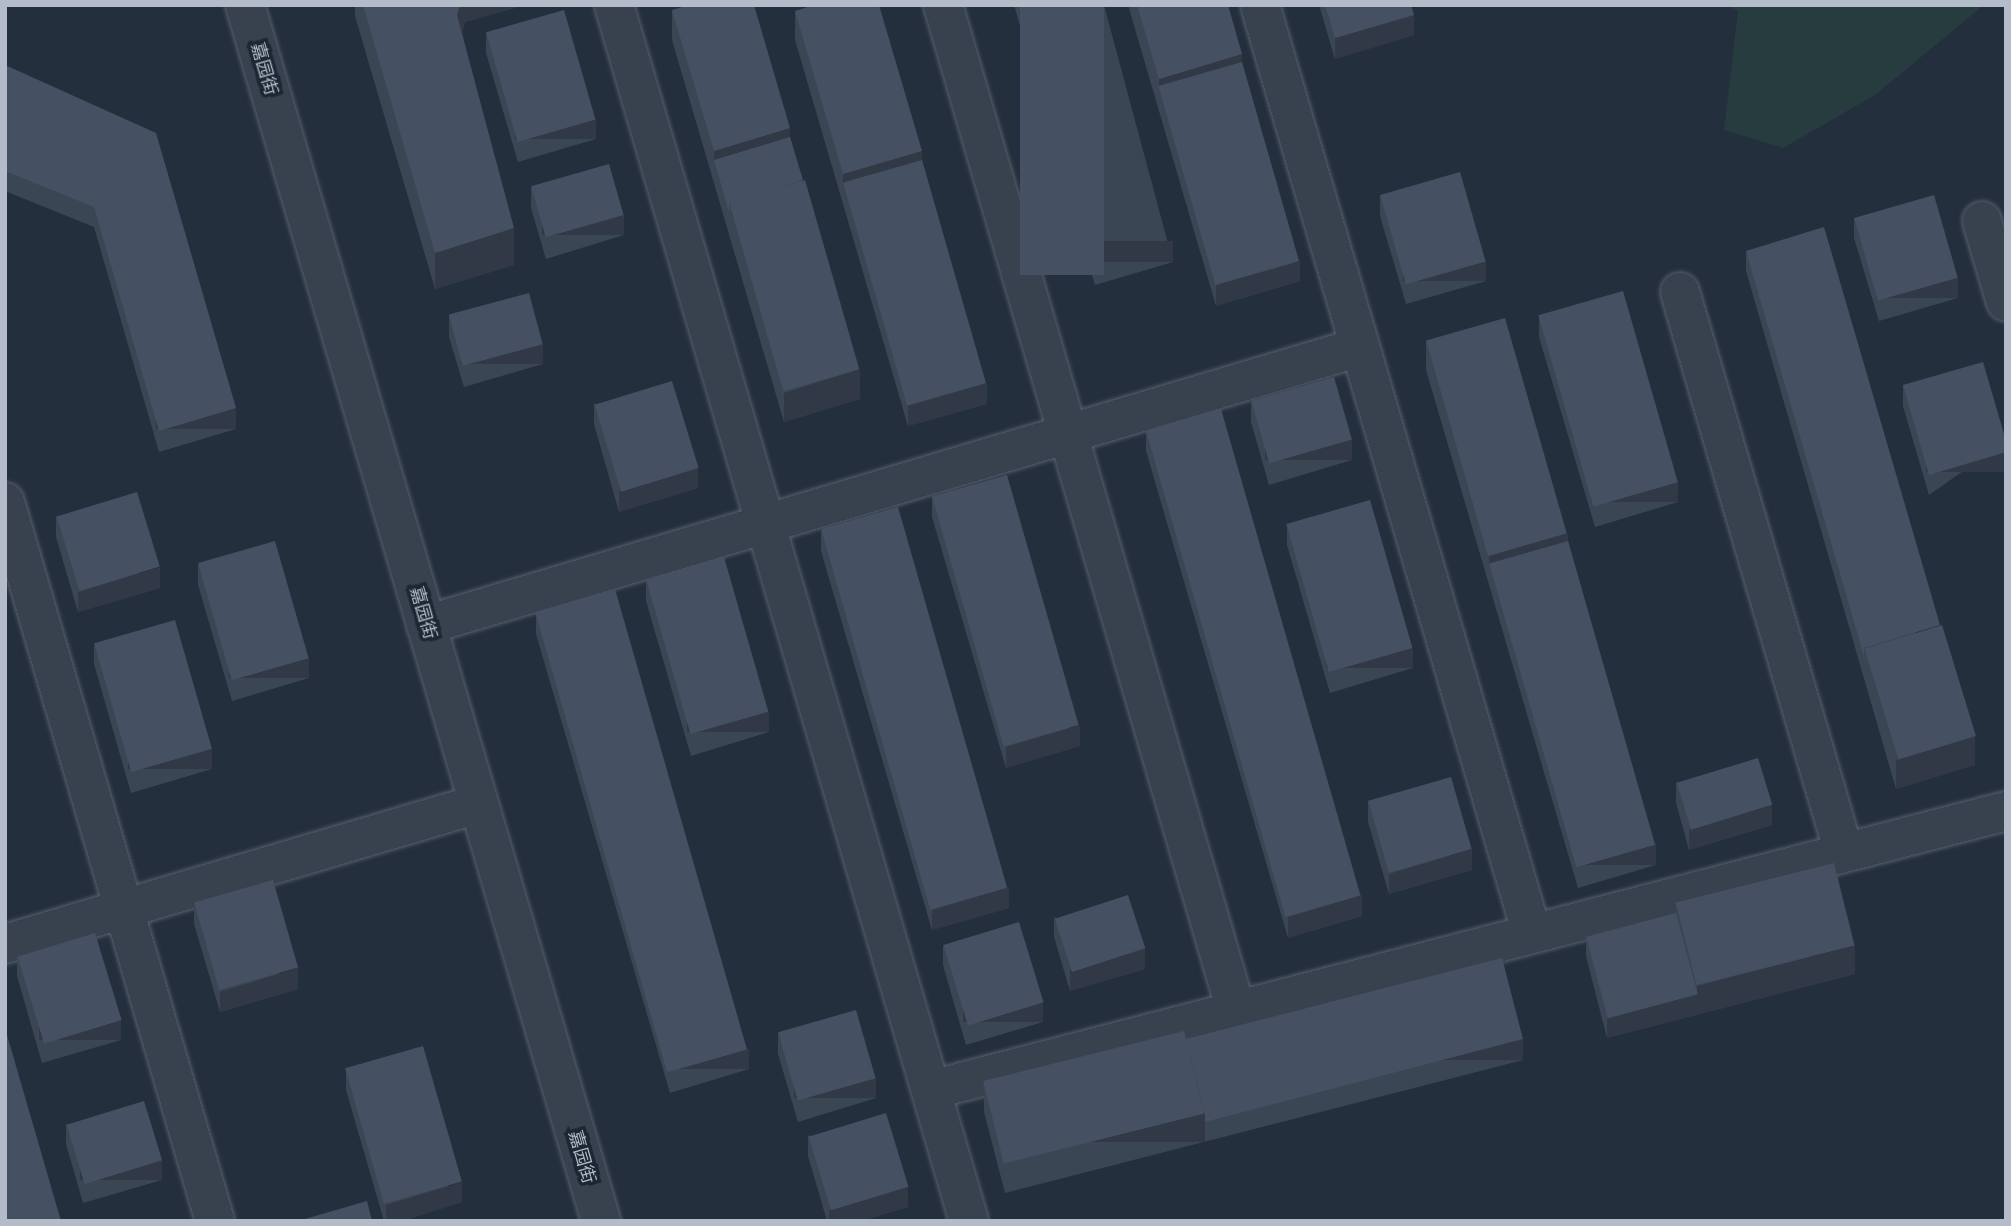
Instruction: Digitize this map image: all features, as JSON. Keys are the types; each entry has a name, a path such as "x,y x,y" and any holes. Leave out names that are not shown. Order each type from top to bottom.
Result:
{"street":[{"name":"嘉园街","path":"245,5 601,1221"},
{"path":"943,5 1236,1010"},
{"path":"1260,5 1532,934"},
{"path":"621,7 766,523 969,1221"},
{"path":"1982,221 2006,302"},
{"path":"1680,292 1844,853"},
{"path":"426,625 1360,347"},
{"path":"5,502 215,1221"},
{"path":"5,944 479,804"},
{"path":"931,1090 2006,811"}],"green space":[{"path":"1726,5 1984,5 1875,95 1783,148 1724,130 1738,11"}],"building":[{"path":"363,5 460,5 457,15 514,228 435,253"},
{"path":"689,5 754,5 790,128 714,151 672,10"},
{"path":"814,5 879,5 922,151 843,174 795,11"},
{"path":"1020,5 1104,5 1104,275 1020,275"},
{"path":"1137,5 1228,5 1242,54 1159,79"},
{"path":"1325,5 1411,5 1414,15 1335,38"},
{"path":"564,10 595,120 518,142 486,32"},
{"path":"1242,62 1299,261 1215,285 1158,86"},
{"path":"5,65 156,133 236,408 159,431 94,207 5,171"},
{"path":"790,137 803,180 729,203 729,212 714,160"},
{"path":"922,160 986,383 907,406 843,183"},
{"path":"609,164 624,215 546,237 531,186"},
{"path":"1460,172 1486,261 1406,284 1380,195"},
{"path":"805,180 859,369 783,391 729,202"},
{"path":"1934,195 1958,278 1878,301 1854,218"},
{"path":"1824,227 1940,625 1864,648 1864,656 1746,251"},
{"path":"1623,291 1678,482 1593,507 1538,315"},
{"path":"529,293 543,344 463,366 449,314"},
{"path":"1505,318 1567,533 1488,556 1426,341"},
{"path":"1983,362 2006,441 2006,452 1929,475 1903,385"},
{"path":"1334,377 1352,439 1269,463 1251,401"},
{"path":"672,381 699,468 621,492 595,405"},
{"path":"1221,409 1360,895 1285,917 1146,430"},
{"path":"1007,475 1079,725 1004,746 932,496"},
{"path":"137,492 160,567 79,591 57,517"},
{"path":"1370,500 1412,648 1329,672 1286,524"},
{"path":"898,507 1007,888 930,910 821,529"},
{"path":"275,541 309,658 232,680 198,563"},
{"path":"1568,541 1655,845 1576,867 1489,564"},
{"path":"724,557 768,712 691,734 646,579"},
{"path":"615,589 747,1049 667,1072 535,612"},
{"path":"175,620 212,749 131,772 94,643"},
{"path":"1942,625 1976,736 1898,760 1865,649"},
{"path":"1758,758 1772,805 1691,830 1677,783"},
{"path":"1451,777 1472,849 1389,873 1368,801"},
{"path":"1834,863 1855,945 1696,985 1676,902"},
{"path":"273,880 298,967 219,990 194,903"},
{"path":"1128,895 1145,948 1072,972 1055,919"},
{"path":"1676,913 1698,994 1608,1018 1586,937"},
{"path":"1019,922 1044,1002 968,1025 943,945"},
{"path":"95,933 122,1020 44,1044 18,957"},
{"path":"1502,958 1523,1039 1205,1122 1186,1039"},
{"path":"856,1010 876,1078 798,1101 778,1032"},
{"path":"5,1028 61,1221 5,1221"},
{"path":"1184,1031 1205,1113 1004,1164 983,1081"},
{"path":"423,1046 462,1182 384,1204 345,1068"},
{"path":"144,1101 162,1160 85,1184 67,1125"},
{"path":"886,1113 909,1187 831,1210 809,1137"},
{"path":"367,1201 372,1221 298,1221"}]}
